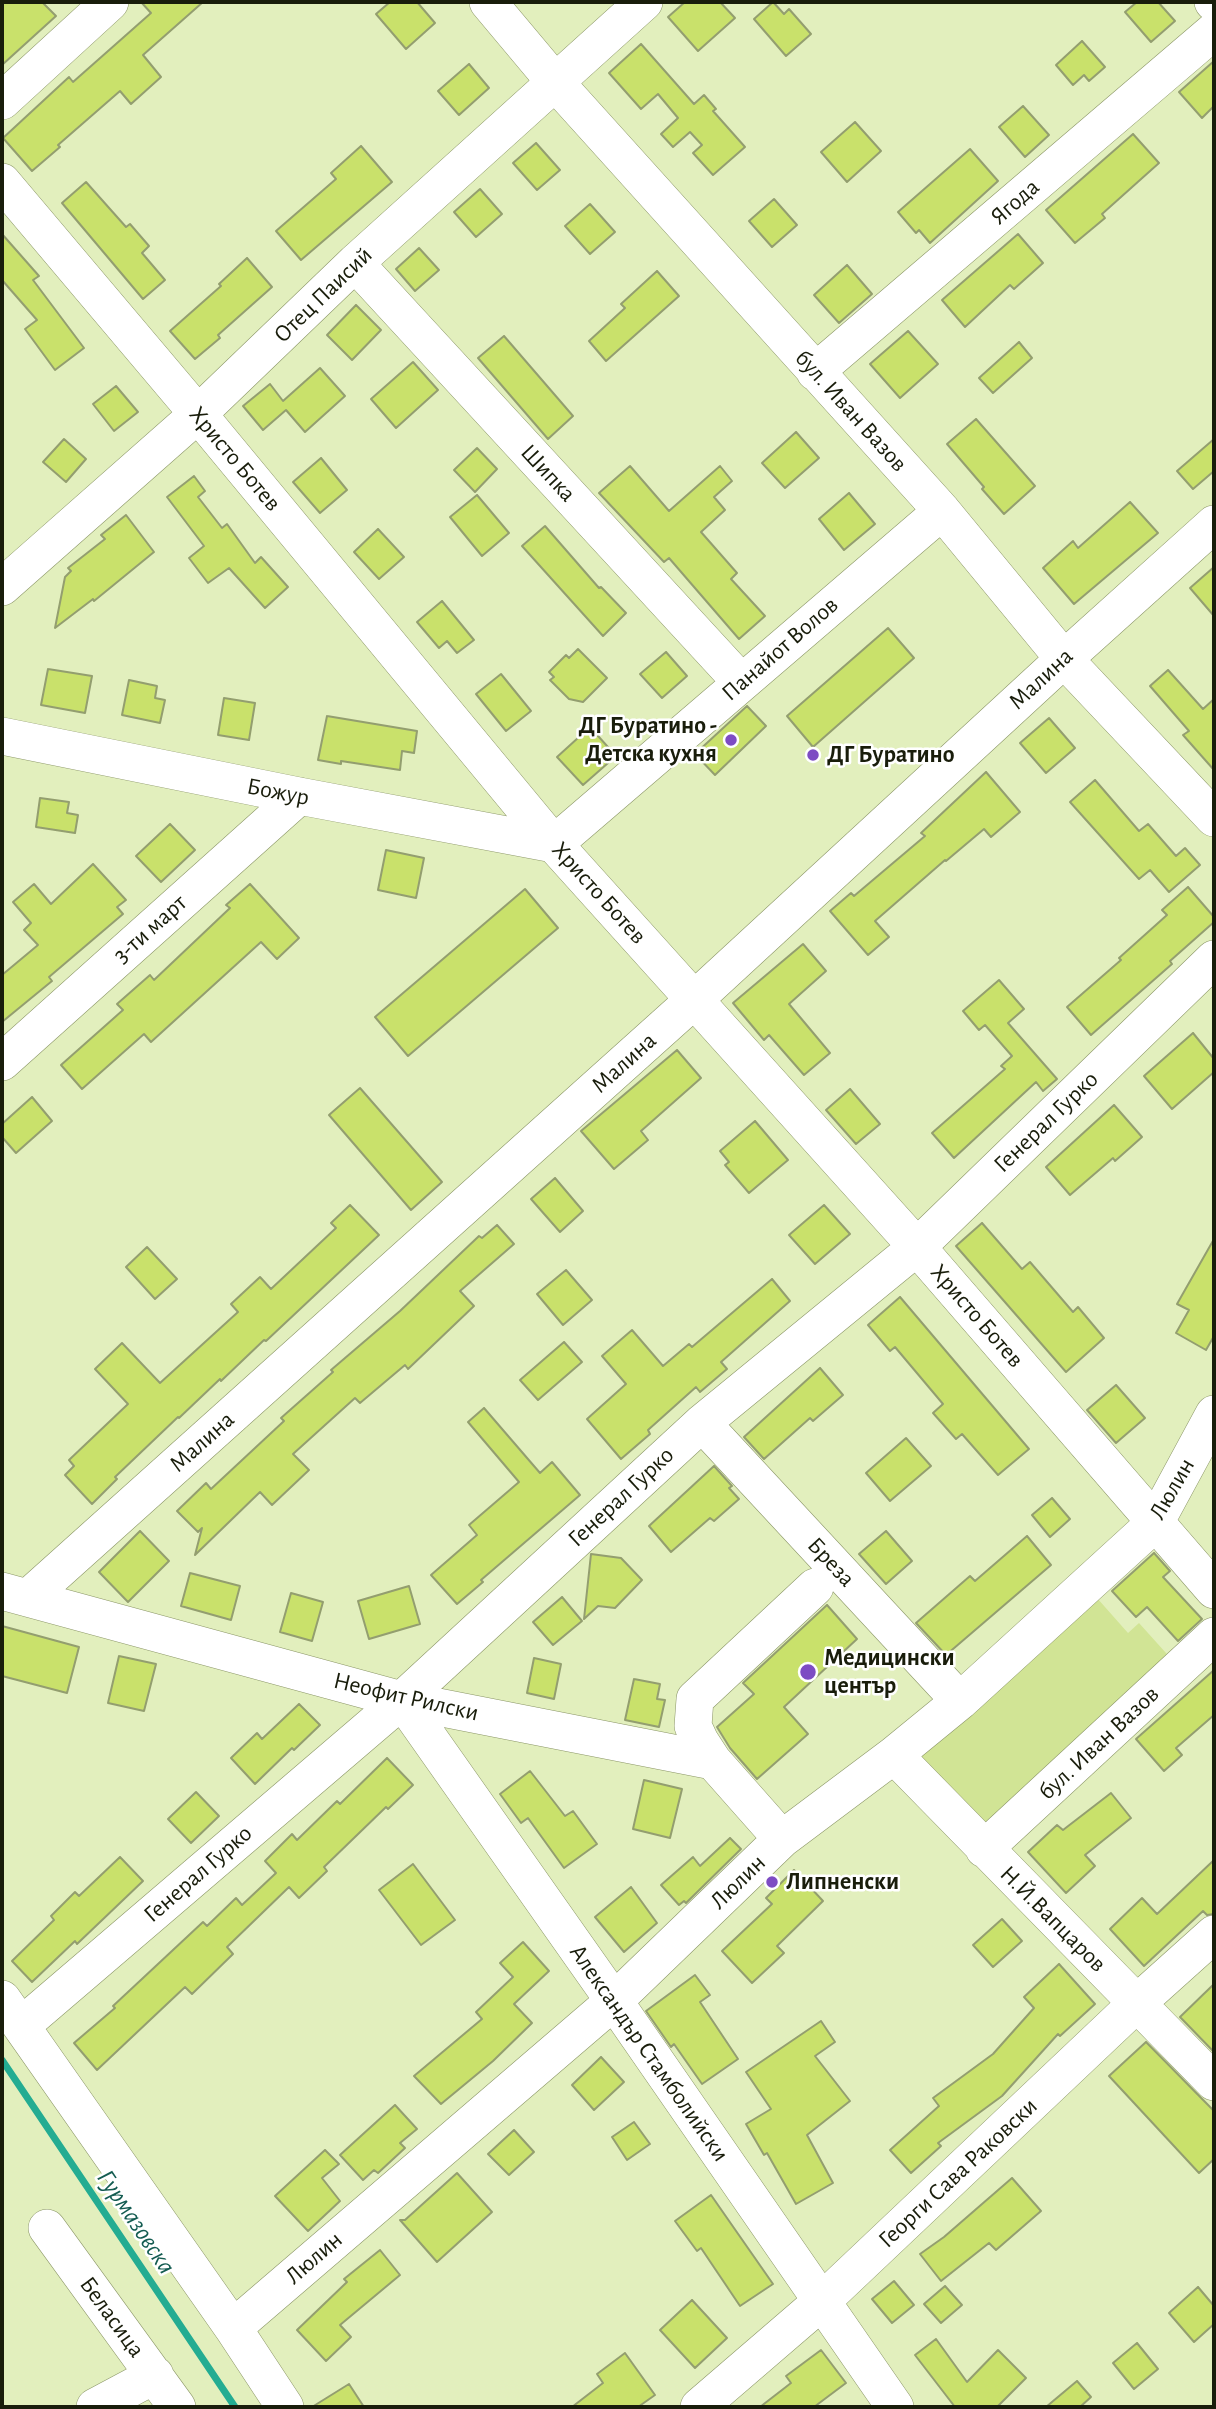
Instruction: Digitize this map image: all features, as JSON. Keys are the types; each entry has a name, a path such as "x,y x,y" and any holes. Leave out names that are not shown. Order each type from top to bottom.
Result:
{"street":[{"path":"2,101 110,2"},
{"name":"бул. Иван Вазов","path":"488,2 555,82 942,511 1064,659 1214,818"},
{"name":"Отец Паисий","path":"2,587 198,414 355,263 644,2"},
{"name":"Ягода","path":"815,372 1214,31"},
{"name":"Христо Ботев","path":"2,181 554,844 917,1247 1214,1590"},
{"name":"Шипка","path":"355,263 741,682"},
{"name":"Панайот Волов","path":"554,844 942,511"},
{"name":"Малина","path":"15,1594 694,1000 1214,524"},
{"name":"Божур","path":"2,736 554,844"},
{"name":"3-ти март","path":"2,1062 299,796"},
{"name":"Генерал Гурко","path":"11,2013 402,1700 702,1423 917,1247 1214,959"},
{"name":"Люлин","path":"233,2328 614,2001 782,1839 894,1755 960,1701 1154,1523 1214,1414"},
{"name":"Бреза","path":"702,1423 960,1701"},
{"path":"782,1839 713,1761 700,1741 694,1726 695,1699 815,1587"},
{"name":"Неофит Рилски","path":"15,1594 402,1700 713,1761"},
{"name":"бул. Иван Вазов","path":"984,1849 1214,1636"},
{"name":"Александър Стамболийски","path":"402,1700 895,2407"},
{"name":"Н.Й.Вапцаров","path":"894,1755 1214,2082"},
{"name":"Георги Сава Раковски","path":"699,2407 821,2302 1136,2004 1214,1934"},
{"path":"11,2013 233,2328 285,2407"},
{"name":"Беласица","path":"47,2228 177,2407"},
{"path":"94,2407 155,2375"}],"green space":[{"path":"1097,1598 1128,1633 1139,1623 1175,1663 987,1833 920,1758"}],"building":[{"path":"2,2 42,2 56,16 2,65"},
{"path":"141,2 203,2 143,55 161,77 131,104 120,91 32,171 3,138 69,77 73,82 151,13"},
{"path":"390,2 417,2 435,23 406,49 376,14"},
{"path":"685,2 720,2 735,18 698,51 668,17"},
{"path":"773,2 784,14 789,9 811,34 786,56 754,19"},
{"path":"1137,2 1158,2 1175,21 1151,42 1125,12"},
{"path":"1082,41 1105,67 1089,81 1084,75 1073,85 1056,65"},
{"path":"641,44 694,104 704,95 716,109 713,111 745,147 713,175 693,153 702,145 690,132 673,147 661,134 678,118 658,94 641,109 609,73"},
{"path":"1214,61 1214,106 1202,118 1179,92"},
{"path":"469,64 489,88 459,115 438,91"},
{"path":"1023,106 1049,135 1025,157 999,127"},
{"path":"855,122 881,151 847,182 821,152"},
{"path":"1133,134 1159,163 1102,214 1105,218 1075,243 1046,210"},
{"path":"536,143 560,170 537,190 513,163"},
{"path":"361,146 392,182 301,260 276,231 336,179 331,173"},
{"path":"970,149 998,181 930,243 919,230 916,233 898,212"},
{"path":"86,182 126,227 130,224 149,246 142,253 165,280 143,299 62,203"},
{"path":"480,189 502,214 476,237 454,212"},
{"path":"774,199 797,225 772,247 749,221"},
{"path":"590,204 615,232 590,254 565,226"},
{"path":"2,234 39,276 33,280 84,348 55,370 25,329 37,320 2,280"},
{"path":"1018,234 1043,263 1014,289 1010,285 965,327 942,300"},
{"path":"419,248 439,270 415,291 396,269"},
{"path":"247,258 272,287 195,359 170,331 221,286 219,284"},
{"path":"847,265 872,294 839,323 814,295"},
{"path":"657,271 679,296 606,361 589,341 625,308 621,304"},
{"path":"356,305 381,330 352,360 327,335"},
{"path":"908,331 938,364 900,398 870,364"},
{"path":"504,336 573,416 548,439 478,358"},
{"path":"1019,342 1032,358 993,393 979,378"},
{"path":"413,362 438,390 396,428 371,399"},
{"path":"320,368 345,396 305,432 286,410 263,430 243,406 270,384 283,401"},
{"path":"116,386 138,412 114,431 93,404"},
{"path":"976,419 1035,486 1004,514 947,444"},
{"path":"796,432 819,458 785,488 762,463"},
{"path":"64,439 86,459 66,482 43,462"},
{"path":"1214,439 1214,471 1193,489 1177,471"},
{"path":"477,448 497,469 475,492 454,470"},
{"path":"321,458 347,490 320,513 293,482"},
{"path":"630,466 669,511 720,466 732,481 714,497 725,510 701,532 737,573 731,579 765,616 739,639 669,558 664,562 599,493"},
{"path":"194,476 205,491 198,497 222,528 227,524 255,563 261,557 288,587 265,608 229,568 208,583 189,558 204,546 167,497"},
{"path":"849,493 875,524 844,550 819,519"},
{"path":"477,495 509,533 482,556 450,517"},
{"path":"1130,502 1158,533 1074,604 1043,568 1073,541 1078,548"},
{"path":"126,515 154,552 94,601 93,599 55,628 65,577 71,571 68,568 105,539 101,535"},
{"path":"545,526 599,588 626,613 603,636 522,546"},
{"path":"378,529 404,557 379,579 354,552"},
{"path":"1214,567 1214,616 1190,588"},
{"path":"442,601 474,640 457,653 447,641 439,648 417,622"},
{"path":"888,628 914,658 813,747 787,716"},
{"path":"578,649 607,678 583,702 569,699 550,680 554,677 549,672 566,655 569,658"},
{"path":"666,652 687,676 662,698 640,674"},
{"path":"48,669 92,676 85,713 41,705"},
{"path":"1168,670 1203,709 1214,699 1214,770 1183,735 1189,731 1150,686"},
{"path":"501,674 531,711 506,731 476,694"},
{"path":"129,680 157,686 155,698 165,700 160,723 122,715"},
{"path":"224,698 255,703 249,740 218,735"},
{"name":"ДГ Буратино - Детска кухня","path":"747,706 766,726 715,775 695,754"},
{"path":"327,716 417,731 414,753 402,751 400,770 318,760"},
{"path":"1049,718 1075,748 1046,773 1020,743"},
{"path":"590,727 616,756 583,785 557,757"},
{"path":"986,772 1020,812 991,837 984,829 875,921 889,937 868,955 830,911 851,893 854,896 925,836 921,833"},
{"path":"1095,780 1139,831 1148,824 1176,856 1185,848 1200,865 1169,892 1150,870 1139,879 1070,802"},
{"path":"40,798 69,802 67,813 78,815 75,833 36,827"},
{"path":"170,824 195,850 161,882 136,856"},
{"path":"386,850 424,858 416,898 378,890"},
{"path":"93,864 126,900 117,907 123,914 49,977 52,981 2,1022 2,975 38,945 24,930 31,923 13,902 34,884 51,904"},
{"path":"250,884 299,938 277,959 261,942 151,1042 144,1034 82,1089 61,1065 123,1010 117,1004 150,975 154,980 230,908 226,905"},
{"path":"1188,887 1214,917 1214,922 1170,961 1172,964 1091,1035 1067,1007 1167,915 1162,910"},
{"path":"525,889 558,928 408,1056 375,1017"},
{"path":"803,944 826,971 789,1004 830,1053 804,1075 769,1035 764,1040 733,1003"},
{"path":"999,980 1024,1009 1008,1023 1057,1079 1043,1091 1036,1082 954,1158 932,1133 1005,1069 1001,1066 1012,1056 985,1025 979,1030 963,1011"},
{"path":"1193,1033 1214,1059 1214,1072 1172,1109 1144,1076"},
{"path":"677,1050 701,1078 641,1131 648,1140 614,1169 581,1131"},
{"path":"360,1088 442,1182 411,1210 329,1115"},
{"path":"850,1089 880,1124 856,1144 826,1110"},
{"path":"32,1097 52,1121 16,1153 2,1137 2,1124"},
{"path":"1114,1105 1142,1137 1070,1195 1046,1167"},
{"path":"755,1121 788,1160 749,1193 725,1165 729,1162 720,1151"},
{"path":"555,1178 583,1211 560,1232 531,1199"},
{"path":"350,1205 379,1235 266,1341 178,1417 115,1477 117,1479 92,1504 65,1475 74,1466 69,1460 128,1404 95,1369 122,1343 160,1383 238,1312 231,1304 260,1277 271,1289 336,1228 331,1223"},
{"path":"824,1205 850,1234 815,1264 789,1235"},
{"path":"982,1223 1022,1269 1030,1262 1073,1312 1078,1307 1104,1338 1066,1372 956,1246"},
{"path":"497,1225 514,1244 460,1291 474,1306 408,1369 405,1365 360,1403 355,1398 293,1454 309,1470 272,1505 260,1492 195,1555 202,1528 198,1532 177,1511 206,1483 211,1489 284,1421 281,1418 333,1372 331,1370 400,1311 479,1236 482,1238"},
{"path":"1214,1239 1214,1336 1206,1350 1176,1333 1189,1310 1177,1304"},
{"path":"147,1247 177,1279 155,1299 126,1267"},
{"path":"566,1270 592,1300 563,1325 537,1294"},
{"path":"772,1279 790,1301 721,1362 727,1369 700,1392 696,1387 648,1430 650,1434 621,1459 587,1419 626,1384 602,1356 632,1330 663,1366 689,1344 692,1347"},
{"path":"900,1297 1029,1449 998,1475 962,1434 956,1439 933,1413 943,1404 895,1347 890,1351 868,1325"},
{"path":"564,1342 582,1362 538,1400 520,1380"},
{"path":"820,1368 843,1395 813,1421 810,1418 764,1459 744,1437"},
{"path":"1116,1385 1145,1418 1116,1443 1087,1410"},
{"path":"484,1408 540,1473 552,1462 580,1495 457,1604 431,1575 477,1535 469,1525 519,1482 468,1422"},
{"path":"906,1438 931,1466 890,1501 866,1473"},
{"path":"714,1466 732,1486 729,1488 739,1499 714,1521 710,1518 671,1552 649,1526"},
{"path":"1052,1498 1070,1519 1050,1537 1032,1515"},
{"path":"140,1531 169,1561 128,1602 99,1572"},
{"path":"886,1531 912,1561 886,1584 859,1554"},
{"path":"1027,1536 1051,1565 946,1655 916,1623 970,1576 975,1581"},
{"path":"1154,1553 1170,1571 1163,1577 1202,1619 1178,1641 1147,1607 1136,1617 1112,1591"},
{"path":"591,1554 621,1558 642,1580 615,1608 598,1606 584,1619"},
{"path":"190,1573 240,1586 231,1620 181,1606"},
{"path":"409,1586 420,1624 369,1639 358,1601"},
{"path":"291,1593 323,1602 312,1641 280,1632"},
{"path":"562,1597 582,1621 553,1645 533,1622"},
{"path":"827,1605 857,1639 784,1707 808,1734 757,1779 730,1748 717,1727 754,1694 743,1683"},
{"path":"2,1626 79,1647 67,1693 2,1676"},
{"path":"119,1656 156,1664 144,1711 108,1703"},
{"path":"534,1658 561,1664 554,1699 527,1693"},
{"path":"1214,1670 1214,1715 1176,1748 1182,1755 1164,1771 1136,1739"},
{"path":"634,1679 660,1684 657,1699 665,1700 659,1727 625,1720"},
{"path":"299,1704 320,1725 255,1784 231,1758 257,1733 262,1739"},
{"path":"387,1758 413,1785 388,1809 386,1807 324,1867 327,1871 299,1898 289,1887 227,1947 233,1954 192,1994 185,1987 97,2070 74,2043 115,2008 113,2006 203,1922 207,1926 236,1898 242,1905 276,1873 265,1861 292,1834 297,1840 337,1801 340,1804"},
{"path":"530,1771 565,1816 573,1811 597,1844 564,1868 528,1818 521,1823 500,1794"},
{"path":"644,1780 682,1789 670,1838 633,1829"},
{"path":"196,1792 219,1816 191,1843 168,1819"},
{"path":"1111,1793 1131,1818 1085,1855 1095,1866 1066,1893 1028,1852 1057,1825 1063,1830"},
{"path":"730,1838 741,1849 686,1903 684,1901 679,1905 661,1885 693,1857 700,1866"},
{"path":"120,1857 143,1881 77,1944 75,1941 32,1982 12,1961 54,1920 51,1916 75,1892 79,1896"},
{"path":"1214,1860 1214,1914 1207,1915 1203,1911 1144,1966 1110,1929 1142,1898 1157,1914"},
{"path":"413,1864 455,1920 421,1945 379,1890"},
{"path":"794,1870 823,1901 777,1946 784,1953 752,1983 722,1951 772,1904 766,1898"},
{"path":"631,1887 657,1923 624,1952 595,1917"},
{"path":"1002,1919 1022,1941 993,1967 973,1945"},
{"path":"523,1942 549,1971 514,2004 532,2023 493,2061 441,2104 414,2076 482,2019 476,2012 513,1977 500,1963"},
{"path":"1059,1964 1095,2004 1060,2036 1058,2034 1002,2096 938,2143 941,2146 911,2173 890,2150 939,2106 933,2098 993,2054 1034,2008 1024,1997"},
{"path":"695,1975 710,1995 700,2002 738,2059 702,2084 674,2044 671,2047 646,2011"},
{"path":"1214,1984 1214,2052 1180,2017"},
{"path":"821,2021 835,2042 815,2056 850,2101 807,2135 833,2183 796,2204 767,2153 764,2155 746,2124 771,2109 746,2072"},
{"path":"1146,2042 1214,2111 1214,2159 1199,2173 1109,2076"},
{"path":"601,2057 624,2082 594,2110 572,2085"},
{"path":"395,2105 417,2129 400,2143 405,2148 378,2173 374,2170 363,2180 340,2155"},
{"path":"634,2122 650,2144 627,2160 612,2137"},
{"path":"514,2130 534,2152 509,2175 488,2154"},
{"path":"325,2150 339,2164 322,2178 340,2201 308,2231 275,2196"},
{"path":"457,2173 492,2212 437,2262 400,2220 405,2220"},
{"path":"1012,2178 1041,2211 996,2250 989,2243 941,2281 920,2254 944,2237"},
{"path":"711,2195 773,2284 740,2306 701,2248 697,2251 675,2221"},
{"path":"380,2250 400,2275 340,2325 351,2337 326,2361 297,2330 347,2282 344,2279"},
{"path":"894,2281 914,2305 892,2323 872,2299"},
{"path":"945,2286 962,2305 941,2323 924,2304"},
{"path":"1198,2287 1214,2306 1214,2324 1194,2342 1169,2313"},
{"path":"692,2300 727,2338 695,2368 660,2330"},
{"path":"936,2339 967,2382 998,2350 1026,2378 997,2407 955,2407 915,2355"},
{"path":"1137,2343 1158,2369 1134,2389 1113,2363"},
{"path":"821,2350 846,2383 814,2407 760,2407 791,2383 786,2376"},
{"path":"625,2353 655,2395 638,2407 572,2407 603,2383 597,2374"},
{"path":"1077,2381 1091,2397 1080,2407 1046,2407"},
{"path":"349,2384 364,2407 312,2407"}],"waterway":[{"name":"Гурмазовска","path":"2,2060 235,2407"}],"place":[{"name":"ДГ Буратино - Детска кухня","path":"731,740"},
{"name":"ДГ Буратино","path":"813,755"},
{"name":"Медицински център","path":"808,1672"},
{"name":"Липненски","path":"772,1882"}]}
